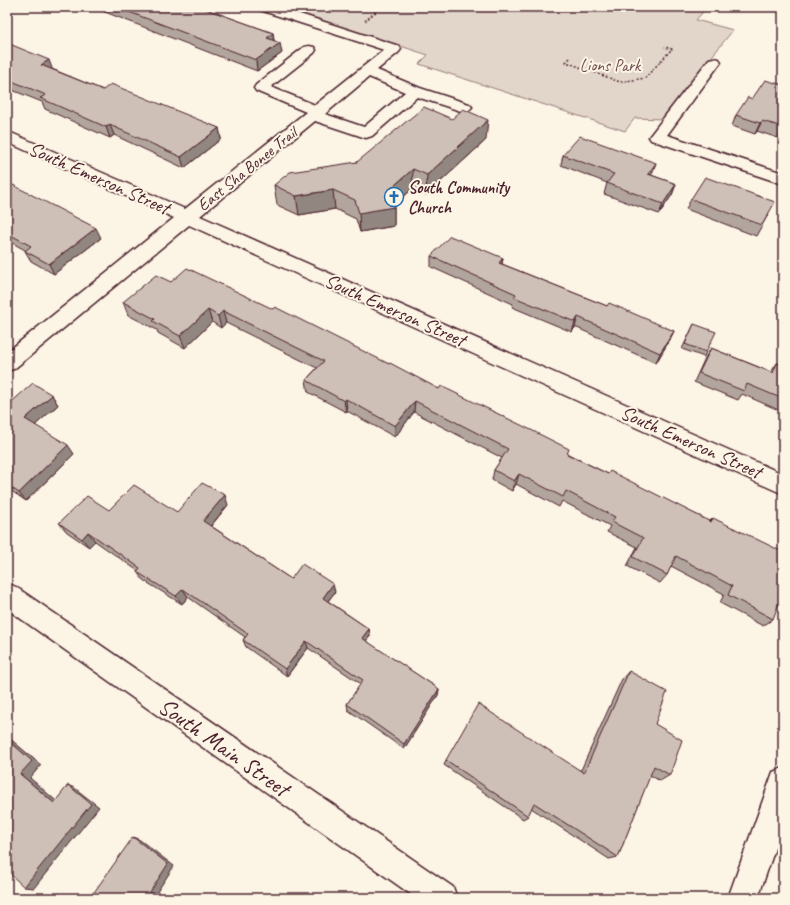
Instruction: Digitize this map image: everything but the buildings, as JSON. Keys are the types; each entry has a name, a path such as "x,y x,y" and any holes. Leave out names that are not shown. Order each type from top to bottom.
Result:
{"street":[{"name":"East Sha Bonee Trail","path":"7,364 394,49 265,7"},
{"path":"309,50 261,88 316,113 366,133 415,91"},
{"path":"714,62 657,137 783,179"},
{"path":"367,71 415,91 464,107"},
{"name":"South Emerson Street","path":"7,136 783,484"},
{"name":"South Main Street","path":"7,595 442,898"},
{"path":"743,898 783,782"}],"path":[{"path":"570,58 566,62 620,82 646,78 672,49 664,47"}],"green space":[{"name":"Lions Park","path":"281,7 707,7 696,20 733,30 662,119 635,118 625,131 419,64 428,55"}],"place":[{"name":"South Community Church","path":"394,197"}]}
